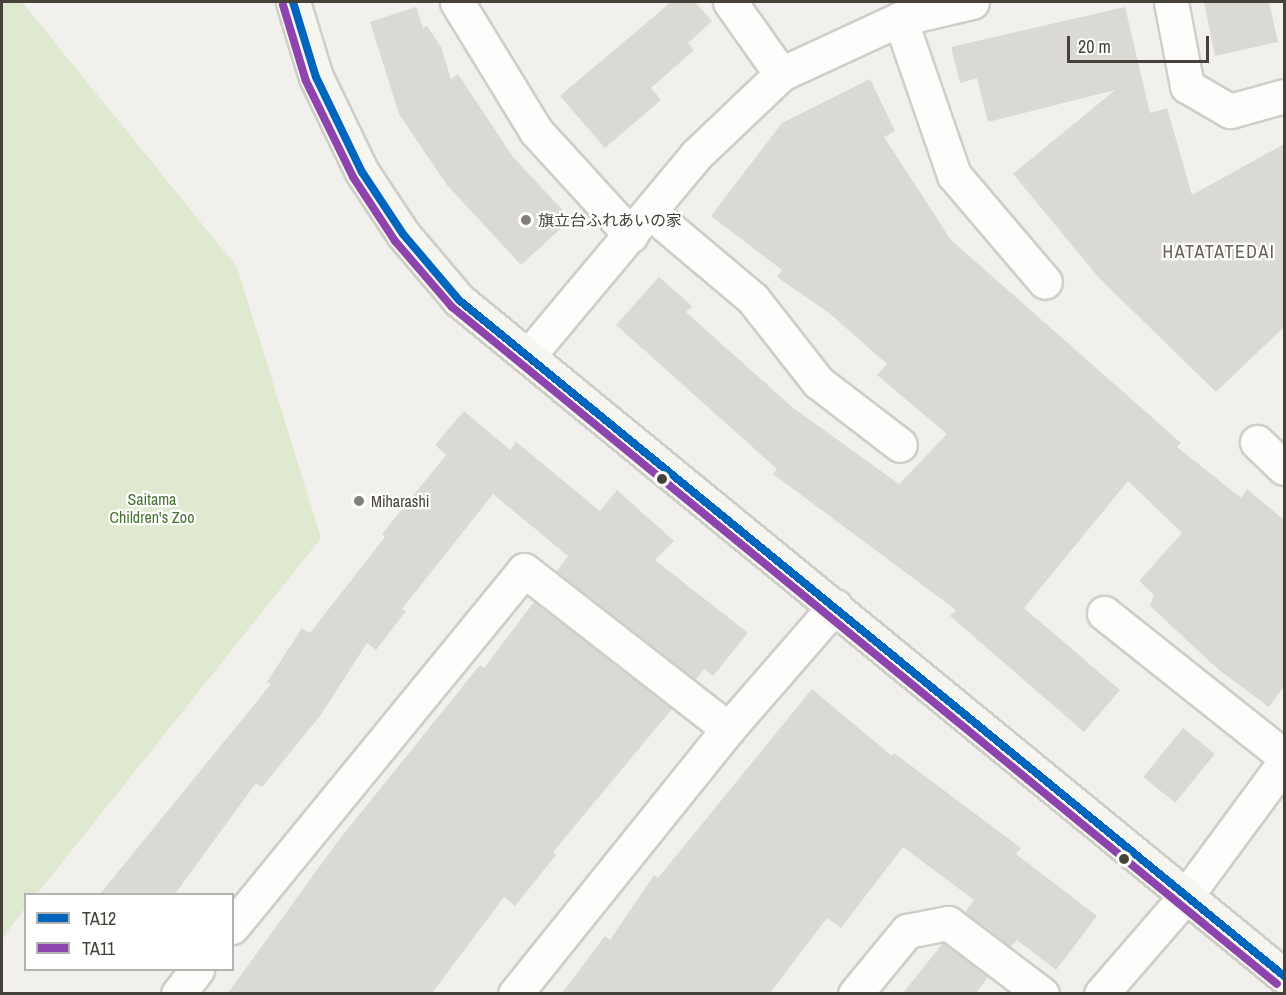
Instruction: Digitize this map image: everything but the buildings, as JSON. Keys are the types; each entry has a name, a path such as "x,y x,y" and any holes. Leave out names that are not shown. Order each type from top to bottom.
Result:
{"street":[{"path":"293,2 316,76 362,172 403,234 459,300 529,355 1284,976"},
{"path":"457,2 536,131 641,224 753,298 818,382 900,445"},
{"path":"730,2 782,74"},
{"path":"529,355 734,115 782,74 900,19 972,2"},
{"path":"1171,2 1187,86 1230,111 1284,96"},
{"path":"900,19 954,174 1045,282"},
{"path":"1257,442 1284,468"},
{"path":"234,925 524,570 728,729"},
{"path":"515,993 728,729 835,606"},
{"path":"1104,613 1284,756"},
{"path":"1101,993 1186,896 1284,763"},
{"path":"855,993 907,931 948,923 1042,993"},
{"path":"178,993 195,971"}],"green space":[{"name":"Saitama Children's Zoo","path":"2,2 22,2 237,267 321,538 38,893 24,893 24,909 2,939"}],"transit line":[{"name":"TA12","path":"293,2 316,77 362,172 403,234 459,300 1284,976"},
{"name":"TA11","path":"283,5 306,81 353,177 395,241 452,307 1277,984"}],"place":[{"name":"旗立台ふれあいの家","path":"526,220"},
{"name":"Miharashi","path":"359,501"}],"district":[{"name":"HATATATEDAI","path":"1219,252"}]}
